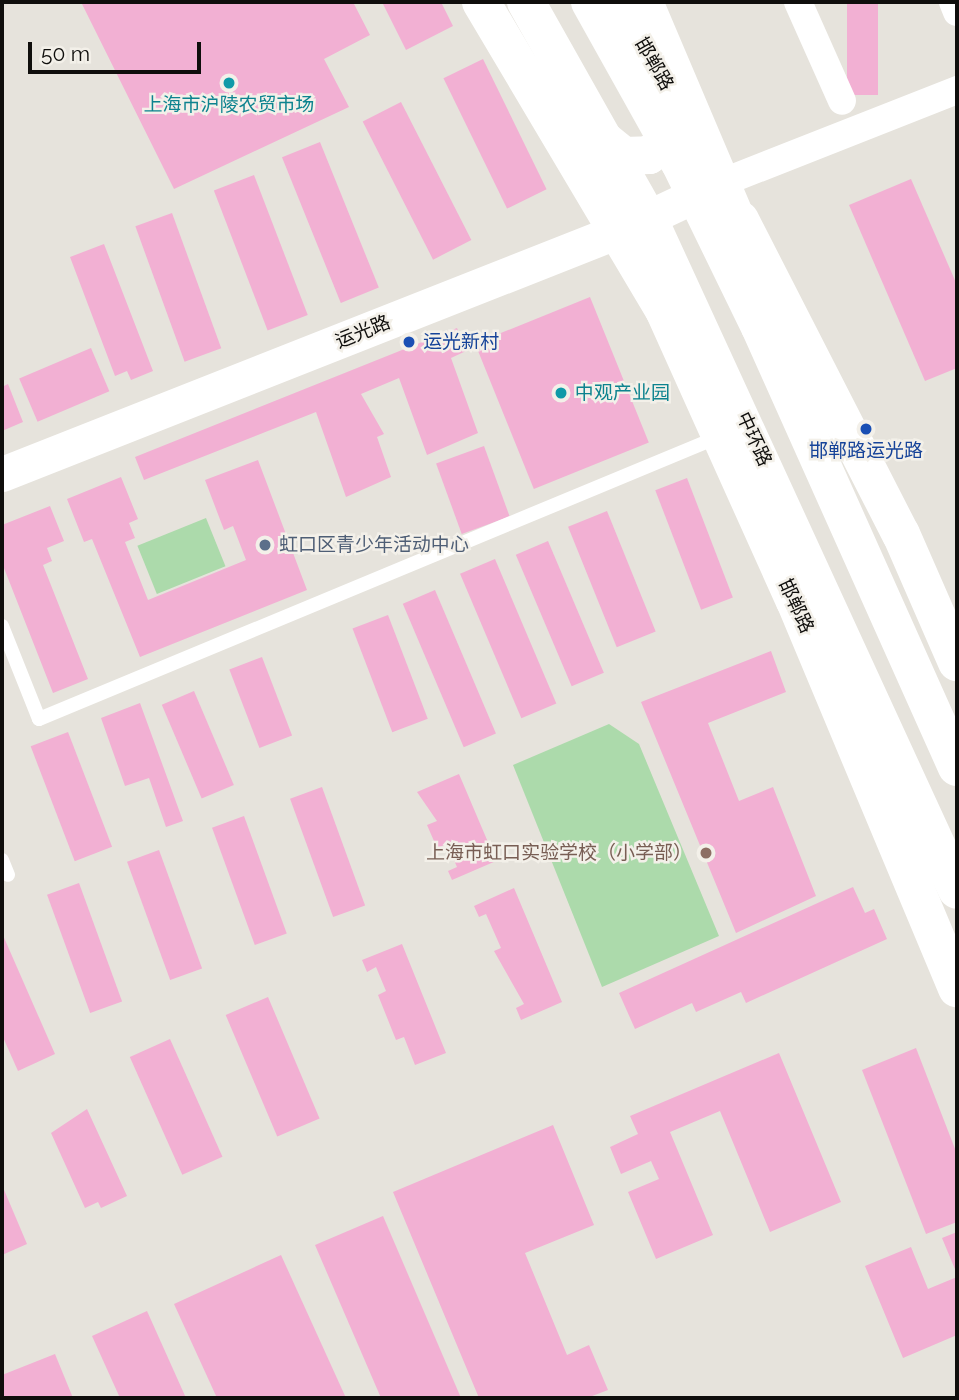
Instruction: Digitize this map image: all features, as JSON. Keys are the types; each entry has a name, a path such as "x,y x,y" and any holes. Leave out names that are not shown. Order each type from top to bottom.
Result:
{"main road":[{"path":"481,2 821,585"},
{"name":"邯郸路","path":"497,2 628,227"},
{"name":"中环路","path":"526,2 649,220 821,585 957,890"},
{"name":"邯郸路","path":"533,2 957,989"},
{"path":"590,2 680,163 846,510 957,767"},
{"name":"邯郸路","path":"600,2 636,22 722,183 901,534 957,662"},
{"path":"578,105 613,151 638,158 659,150 668,120 636,22"},
{"path":"636,22 722,183 797,368 846,510"},
{"path":"682,203 787,411 901,534"}],"street":[{"path":"798,2 842,101"},
{"path":"953,2 957,12"},
{"path":"722,183 957,90"},
{"name":"运光路","path":"2,474 628,227 722,183"}],"lane":[{"path":"2,626 40,719 720,436"},
{"path":"2,860 8,875"}],"green space":[{"path":"206,518 225,566 157,594 137,546"},
{"path":"609,724 639,744 719,936 602,987 513,765"}],"building":[{"name":"上海市沪陵农贸市场","path":"81,2 353,2 370,35 324,59 349,107 174,189"},
{"path":"382,2 441,2 453,26 406,50"},
{"path":"847,2 878,2 878,95 847,95"},
{"path":"483,59 547,189 507,209 443,78"},
{"path":"401,102 471,240 433,260 363,122"},
{"path":"320,142 379,288 341,303 282,157"},
{"path":"254,175 308,315 268,330 214,190"},
{"path":"911,179 957,285 957,368 925,381 849,205"},
{"path":"172,213 221,348 185,362 135,226"},
{"path":"104,244 153,371 131,380 127,371 115,376 70,257"},
{"name":"中观产业园","path":"590,297 649,443 534,489 475,343"},
{"path":"457,328 466,351 451,358 478,433 427,455 399,378 361,394 384,434 377,437 391,477 346,497 316,412 144,480 135,457"},
{"path":"91,348 109,391 38,422 19,378"},
{"path":"8,384 23,422 2,431 2,387"},
{"path":"484,446 510,516 462,534 436,463"},
{"path":"258,460 307,590 140,657 92,539 84,542 67,499 121,477 138,519 129,523 135,538 125,542 148,600 246,560 233,526 224,530 205,480"},
{"path":"687,478 733,597 701,610 655,490"},
{"path":"50,506 64,541 47,548 52,561 43,565 88,679 53,693 2,563 2,525"},
{"path":"607,511 656,632 617,647 568,527"},
{"path":"548,541 604,673 572,686 516,555"},
{"path":"495,559 556,704 521,718 460,574"},
{"path":"435,590 496,734 464,747 403,604"},
{"path":"388,615 428,719 392,732 353,629"},
{"path":"771,651 786,692 708,723 739,801 773,787 816,896 736,933 641,702"},
{"path":"262,657 292,735 259,748 229,670"},
{"path":"194,691 234,785 202,799 162,705"},
{"path":"140,703 183,821 166,827 149,778 125,786 101,718"},
{"path":"68,732 112,847 75,861 31,746"},
{"path":"459,774 496,861 452,880 448,871 457,867 447,844 437,848 427,825 437,821 417,792"},
{"path":"322,787 365,905 333,917 290,799"},
{"path":"244,816 287,933 255,945 212,828"},
{"path":"159,850 202,968 170,980 127,862"},
{"path":"79,883 122,1001 90,1013 47,895"},
{"path":"853,887 865,913 874,909 887,939 746,1003 741,992 696,1012 692,1003 635,1029 619,993"},
{"path":"514,888 562,1002 521,1020 516,1008 524,1004 494,951 501,948 486,914 479,917 474,906"},
{"path":"2,933 55,1054 18,1071 2,1035"},
{"path":"402,944 446,1053 415,1065 404,1037 396,1040 378,995 386,991 376,967 367,972 362,960"},
{"path":"268,997 320,1119 277,1136 226,1015"},
{"path":"170,1039 222,1157 182,1175 130,1057"},
{"path":"916,1048 957,1154 957,1222 926,1234 862,1070"},
{"path":"779,1053 841,1202 770,1232 720,1111 670,1132 713,1235 656,1259 628,1192 659,1179 651,1161 621,1174 610,1147 638,1134 630,1116"},
{"path":"87,1109 127,1196 101,1208 98,1202 85,1208 51,1133"},
{"path":"553,1125 594,1225 525,1253 567,1355 589,1345 608,1390 587,1398 479,1398 393,1192"},
{"path":"2,1185 27,1244 2,1255"},
{"path":"383,1216 461,1398 381,1398 315,1245"},
{"path":"957,1232 957,1274 942,1238"},
{"path":"911,1247 928,1289 957,1277 957,1335 903,1358 865,1266"},
{"path":"281,1255 346,1398 217,1398 174,1304"},
{"path":"147,1311 186,1398 120,1398 92,1336"},
{"path":"55,1354 73,1398 2,1398 2,1375"}],"place":[{"name":"上海市沪陵农贸市场","path":"229,83"},
{"name":"运光新村","path":"409,342"},
{"name":"中观产业园","path":"561,393"},
{"name":"邯郸路运光路","path":"866,429"},
{"name":"虹口区青少年活动中心","path":"265,545"},
{"name":"上海市虹口实验学校（小学部）","path":"706,853"}]}
